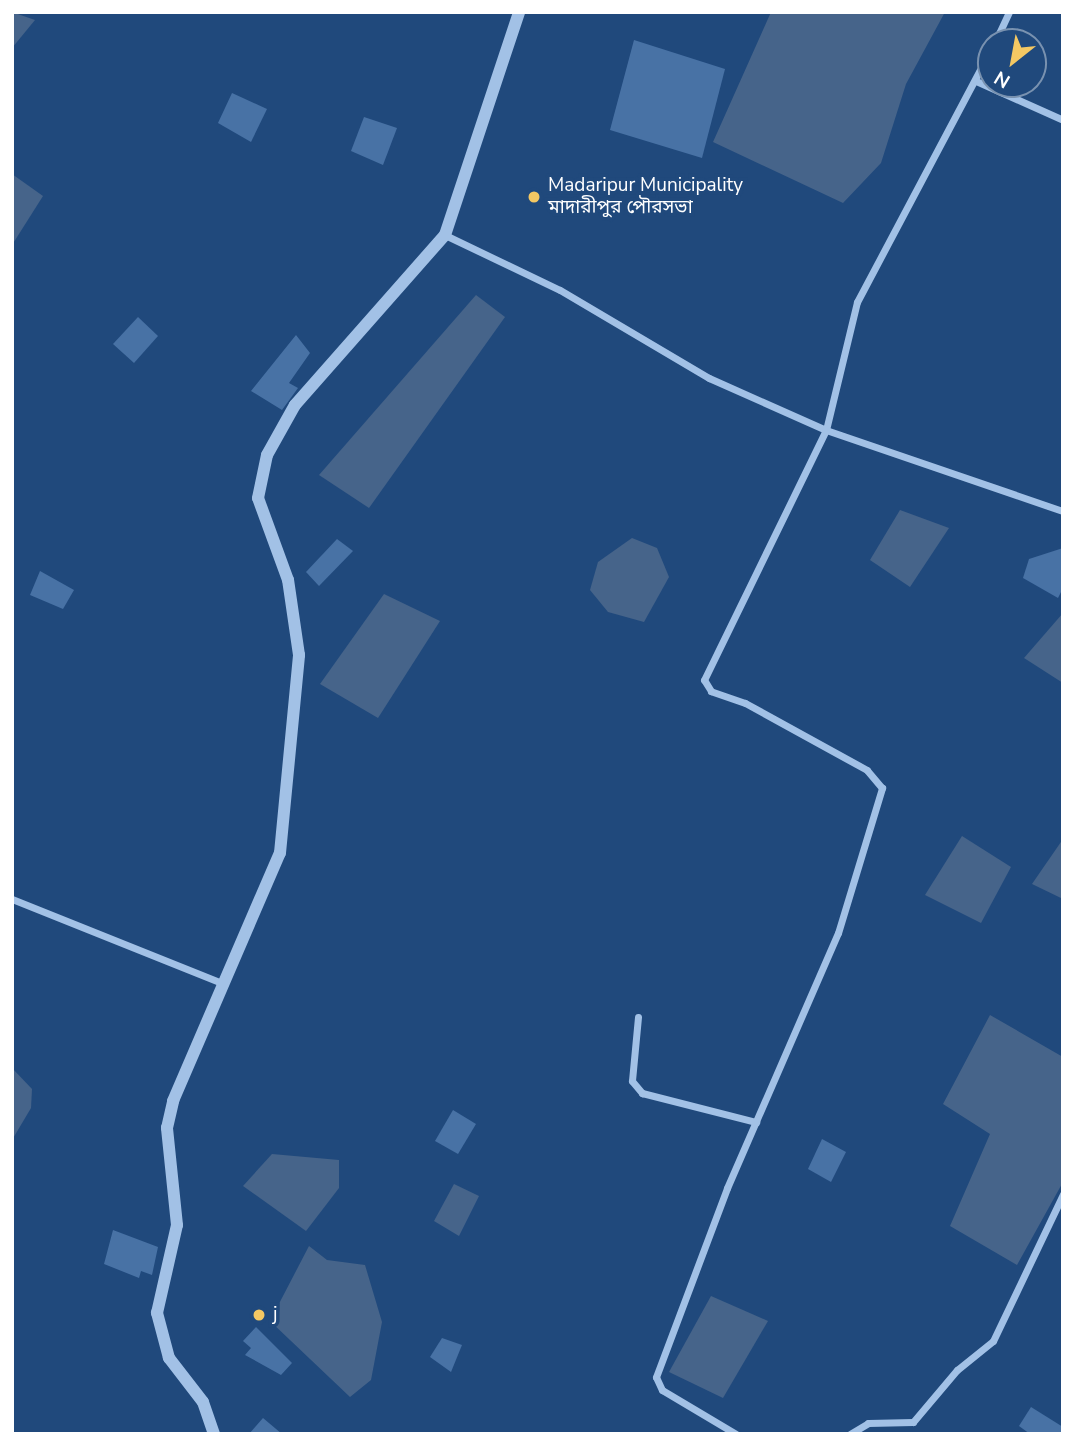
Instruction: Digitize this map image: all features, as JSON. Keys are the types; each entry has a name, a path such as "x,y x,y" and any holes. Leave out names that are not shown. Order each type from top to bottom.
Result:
{"street":[{"path":"214,1434 203,1402 169,1358 157,1313 177,1225 167,1128 280,853 299,655 288,580 258,499 267,455 295,405 445,235 519,12"},
{"path":"1002,28 1009,12"},
{"path":"736,1434 662,1390 656,1377 756,1122 838,933 882,788 856,764 746,703 711,691 704,680 826,430 857,302 976,81 1063,120"},
{"path":"445,235 560,290 709,378 826,430 1063,511"},
{"path":"12,900 225,985"},
{"path":"638,1017 632,1081 642,1093 756,1122"},
{"path":"850,1434 868,1423 913,1422 957,1370 993,1341 1063,1194"}],"water":[{"path":"12,12 35,20 12,48"},
{"path":"771,12 945,12 906,84 881,163 843,203 713,142"},
{"path":"12,174 43,196 12,245"},
{"path":"476,295 505,317 369,508 319,475"},
{"path":"900,510 949,528 910,587 870,560"},
{"path":"632,538 657,548 669,577 644,622 608,612 590,590 598,562"},
{"path":"384,594 440,621 378,718 320,684"},
{"path":"1063,613 1063,683 1024,658"},
{"path":"962,836 1011,867 981,923 925,895"},
{"path":"1063,839 1063,899 1032,884"},
{"path":"990,1015 1063,1057 1063,1182 1017,1265 950,1226 990,1134 943,1104"},
{"path":"12,1068 32,1089 31,1108 12,1140"},
{"path":"272,1154 339,1160 339,1188 306,1231 243,1186"},
{"path":"454,1184 479,1196 459,1236 434,1221"},
{"path":"309,1246 327,1260 365,1265 382,1322 371,1380 350,1397 270,1321"},
{"path":"711,1296 768,1321 723,1398 669,1372"}],"building":[{"path":"634,40 725,69 702,158 610,130"},
{"path":"232,93 267,109 251,142 218,123"},
{"path":"364,117 397,128 383,165 351,151"},
{"path":"138,317 158,336 134,363 113,344"},
{"path":"296,335 310,353 289,383 298,388 282,410 251,391"},
{"path":"337,539 353,551 319,586 306,572"},
{"path":"1063,548 1063,588 1058,598 1023,578 1029,559"},
{"path":"40,571 74,590 63,609 30,595"},
{"path":"453,1110 476,1124 458,1154 435,1141"},
{"path":"822,1139 846,1152 831,1182 808,1169"},
{"path":"113,1230 158,1247 152,1275 141,1271 139,1278 104,1264"},
{"path":"256,1327 292,1363 281,1375 245,1355 251,1348 243,1341"},
{"path":"442,1338 462,1345 451,1372 430,1357"},
{"path":"1031,1407 1063,1427 1063,1434 1030,1434 1019,1426"},
{"path":"263,1418 282,1434 249,1434"}],"place":[{"name":"Madaripur Municipality মাদারীপুর পৌরসভা","path":"534,197"},
{"name":"j","path":"259,1315"}]}
